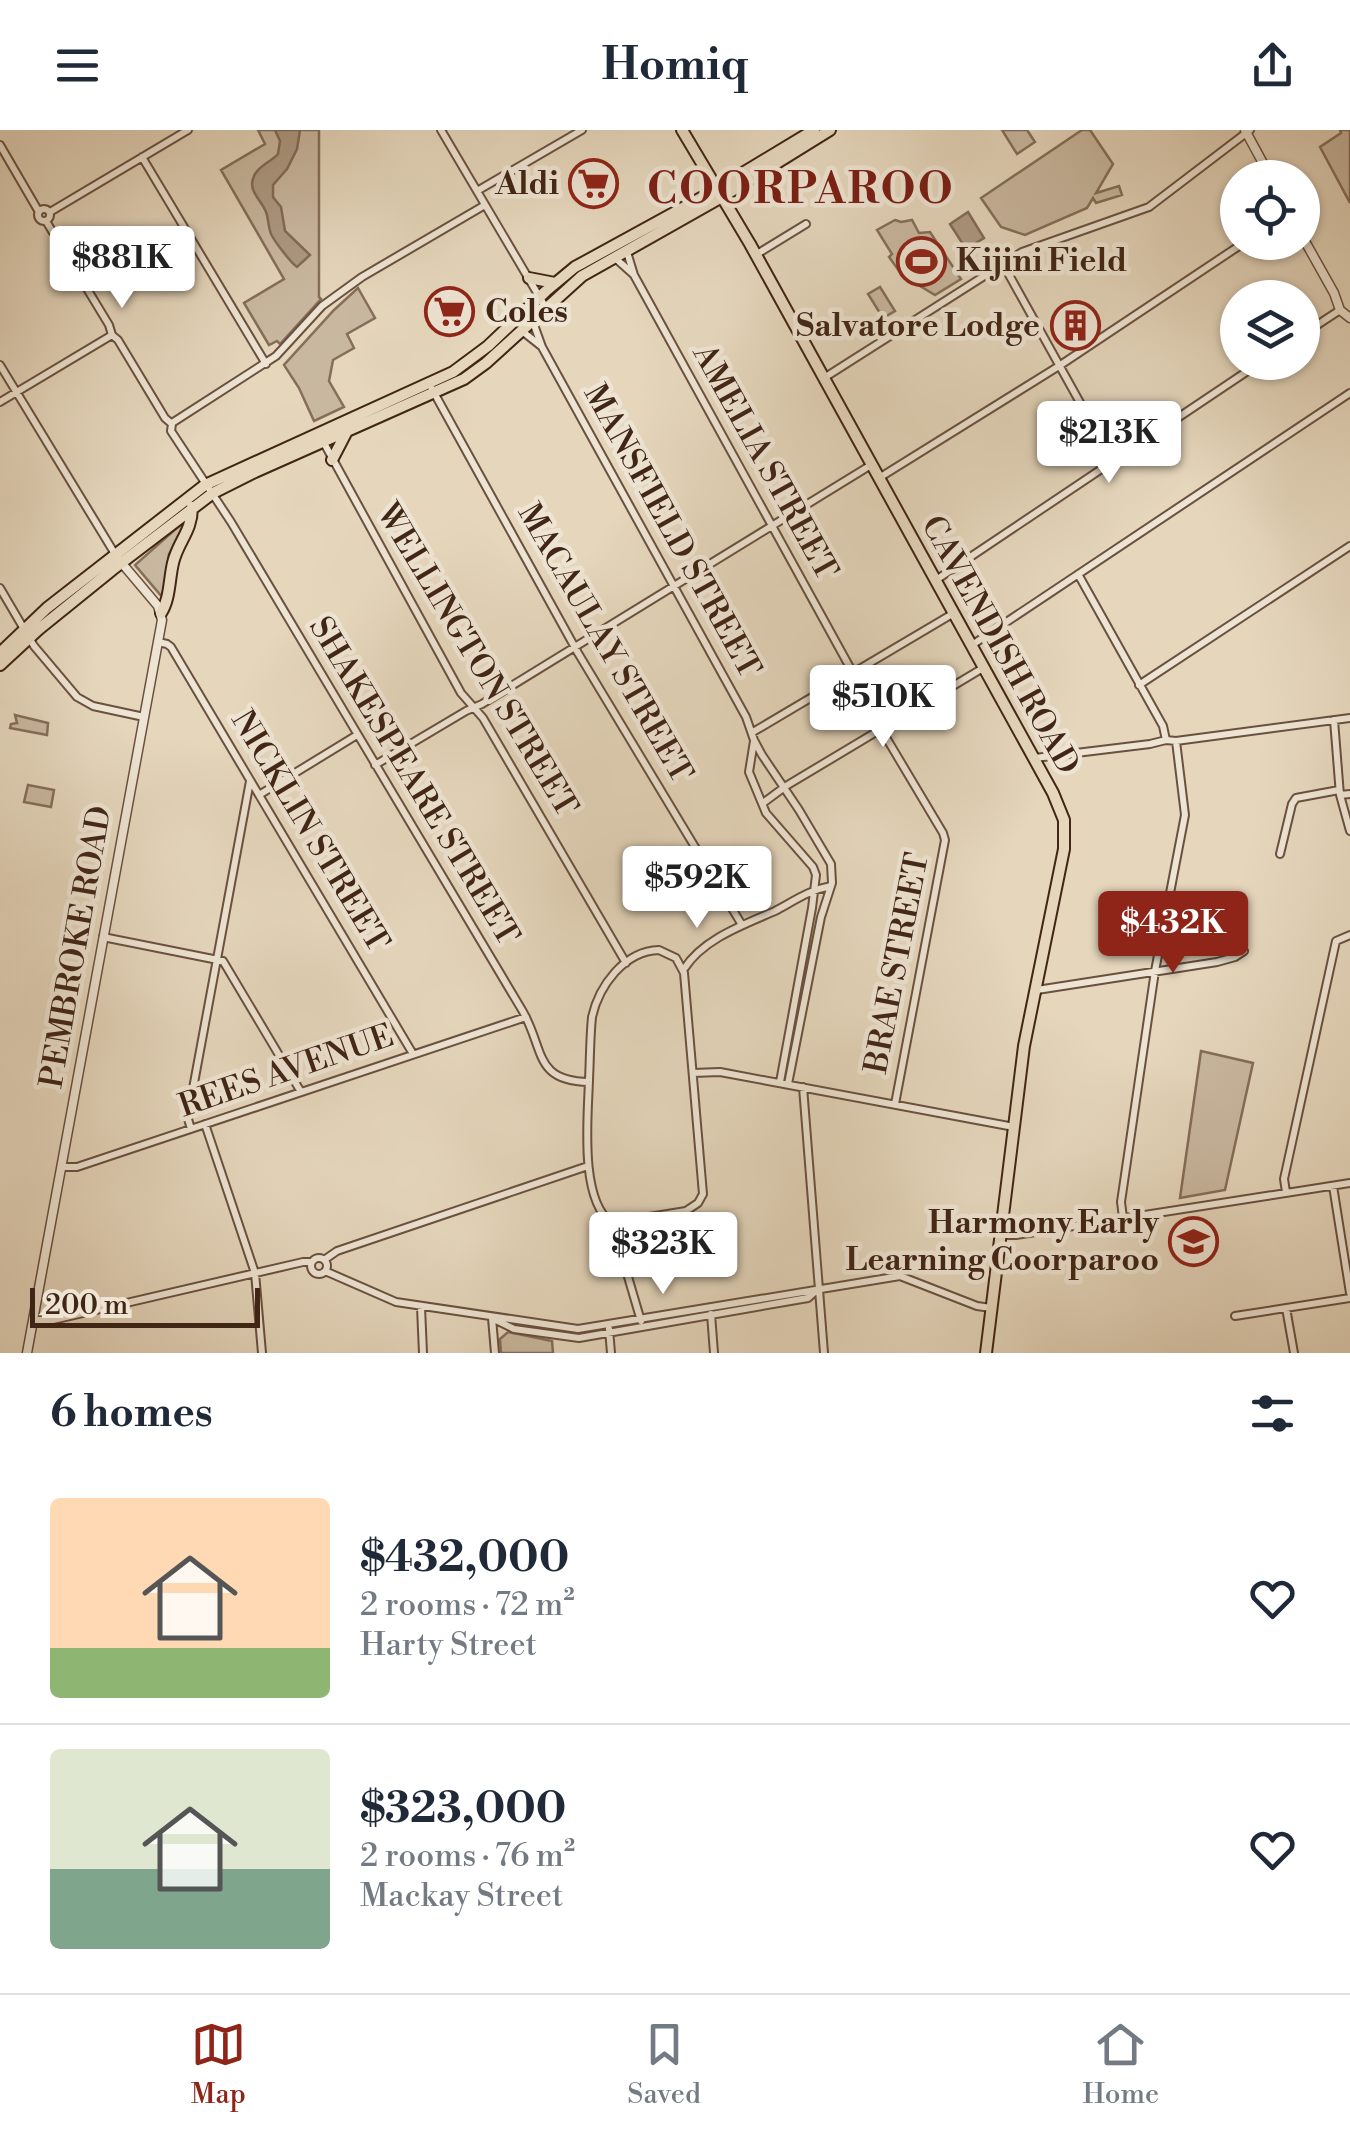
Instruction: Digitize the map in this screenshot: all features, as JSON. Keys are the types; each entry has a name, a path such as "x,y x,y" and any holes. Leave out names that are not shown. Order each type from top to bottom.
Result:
{"main road":[{"name":"CAVENDISH ROAD","path":"682,130 756,254 1059,804 1065,834 1024,1046 986,1353"},
{"path":"0,653 209,489 432,388 464,379 582,276 814,130"},
{"path":"321,437 346,433 432,388 478,354 584,261 719,193 830,130"},
{"path":"528,278 555,283"},
{"path":"332,460 346,433"},
{"path":"118,558 192,507 209,489"},
{"path":"162,613 175,556 192,524 192,507"},
{"path":"0,665 26,633"}],"street":[{"path":"50,212 188,130"},
{"path":"441,130 546,308"},
{"path":"477,191 582,130"},
{"path":"824,378 1034,247 1149,207 1247,131 1262,160"},
{"path":"0,145 39,212 39,219 46,222 50,212"},
{"path":"142,157 266,364"},
{"path":"172,424 266,364 322,306 362,277 485,205"},
{"path":"39,212 50,212"},
{"name":"SHAKESPEARE STREET","path":"46,222 112,336 172,424 172,432 526,1017 549,1071 566,1080 589,1082"},
{"path":"756,254 806,224"},
{"name":"AMELIA STREET","path":"627,250 634,275 853,673"},
{"name":"AMELIA STREET","path":"614,257 634,275"},
{"path":"879,478 1220,259"},
{"path":"1316,260 1340,310 1350,318"},
{"path":"1004,264 1113,462"},
{"path":"1320,323 1340,310"},
{"name":"MANSFIELD STREET","path":"533,321 542,347 753,736 828,859 832,886"},
{"name":"MANSFIELD STREET","path":"522,331 542,347"},
{"path":"0,402 112,336"},
{"path":"0,365 118,558 162,613"},
{"path":"936,580 1234,380"},
{"name":"MACAULAY STREET","path":"432,388 575,646 742,925"},
{"path":"972,645 1350,393"},
{"name":"WELLINGTON STREET","path":"321,437 461,693 486,723 626,962"},
{"path":"375,765 872,464"},
{"path":"1139,686 1350,546"},
{"path":"1078,574 1163,726 1166,740"},
{"path":"0,588 26,633 81,700 144,717"},
{"name":"PEMBROKE ROAD","path":"27,1353 162,613"},
{"path":"784,1083 816,875 813,866 769,818 749,772 753,736 954,613"},
{"name":"NICKLIN STREET","path":"158,642 171,647 413,1054"},
{"path":"763,803 984,668"},
{"path":"1034,758 1350,718"},
{"path":"1334,720 1340,793 1350,832"},
{"name":"BRAE STREET","path":"881,729 945,840 895,1104"},
{"path":"259,794 358,735"},
{"path":"1123,1218 1120,1202 1155,971 1185,816 1176,741"},
{"path":"191,1129 188,1119 250,780"},
{"path":"1280,854 1296,798 1350,794"},
{"path":"683,970 694,955 742,925 815,889 832,886 821,917 784,1083"},
{"path":"1286,1192 1284,1179 1336,941 1350,935"},
{"path":"104,937 217,958 225,964 301,1092"},
{"path":"659,950 673,955 683,970 703,1190 698,1204 686,1211 615,1223 608,1221 598,1207 586,1148 595,1006 609,980 626,962 645,952 659,950"},
{"path":"1036,990 1217,962 1244,952"},
{"name":"REES AVENUE","path":"61,1167 78,1168 526,1017"},
{"path":"692,1072 720,1072 803,1086 1014,1127"},
{"path":"803,1086 824,1353"},
{"path":"205,1124 255,1273 262,1353"},
{"path":"324,1260 337,1252 588,1166"},
{"path":"1000,1234 1016,1235 1350,1183"},
{"path":"1235,1316 1350,1295 1333,1186"},
{"path":"616,1236 642,1323"},
{"path":"33,1320 53,1320 318,1258 324,1260 325,1271"},
{"path":"312,1262 316,1273 325,1271 388,1300 492,1317 514,1329 573,1338 710,1311 808,1298 819,1288 902,1276 991,1308"},
{"path":"422,1307 423,1353"},
{"path":"1286,1308 1294,1353"},
{"path":"710,1311 714,1353"},
{"path":"492,1317 494,1353"},
{"path":"609,1329 611,1353"}],"shaded area":[{"path":"258,130 319,130 321,299 280,344 277,341 269,345 244,303 284,279 221,170 265,144"},
{"path":"275,130 300,130 297,149 273,185 273,197 281,207 285,231 310,255 297,267 272,236 266,212 252,186 256,173 278,154 280,141"},
{"path":"1002,130 1027,130 1035,142 1017,154"},
{"path":"1082,130 1090,130 1113,164 1096,193 1119,186 1122,195 1096,203 1093,198 1087,208 1025,235 1001,227 981,198"},
{"path":"1340,130 1350,130 1350,203 1320,147"},
{"path":"968,212 984,238 966,249 950,224"},
{"name":"Kijini Field","path":"895,220 912,220 919,233 930,232 961,279 935,295 902,275 877,230"},
{"path":"880,287 895,311 883,318 868,294"},
{"path":"358,288 375,318 347,334 354,348 333,360 329,381 344,407 314,421 284,365"},
{"path":"187,519 185,531 169,554 163,598 135,565"},
{"path":"15,715 48,723 47,735 10,728 17,723"},
{"path":"28,785 54,790 51,807 24,802"},
{"path":"1201,1051 1253,1063 1225,1190 1180,1198"},
{"path":"508,1332 552,1341 553,1353 501,1353 500,1339"}],"place":[{"name":"Aldi","path":"594,184"},
{"name":"Kijini Field","path":"921,261"},
{"name":"Coles","path":"450,312"},
{"name":"Salvatore Lodge","path":"1075,326"},
{"name":"Harmony Early Learning Coorparoo","path":"1194,1241"}],"district":[{"name":"COORPAROO","path":"801,190"}]}
